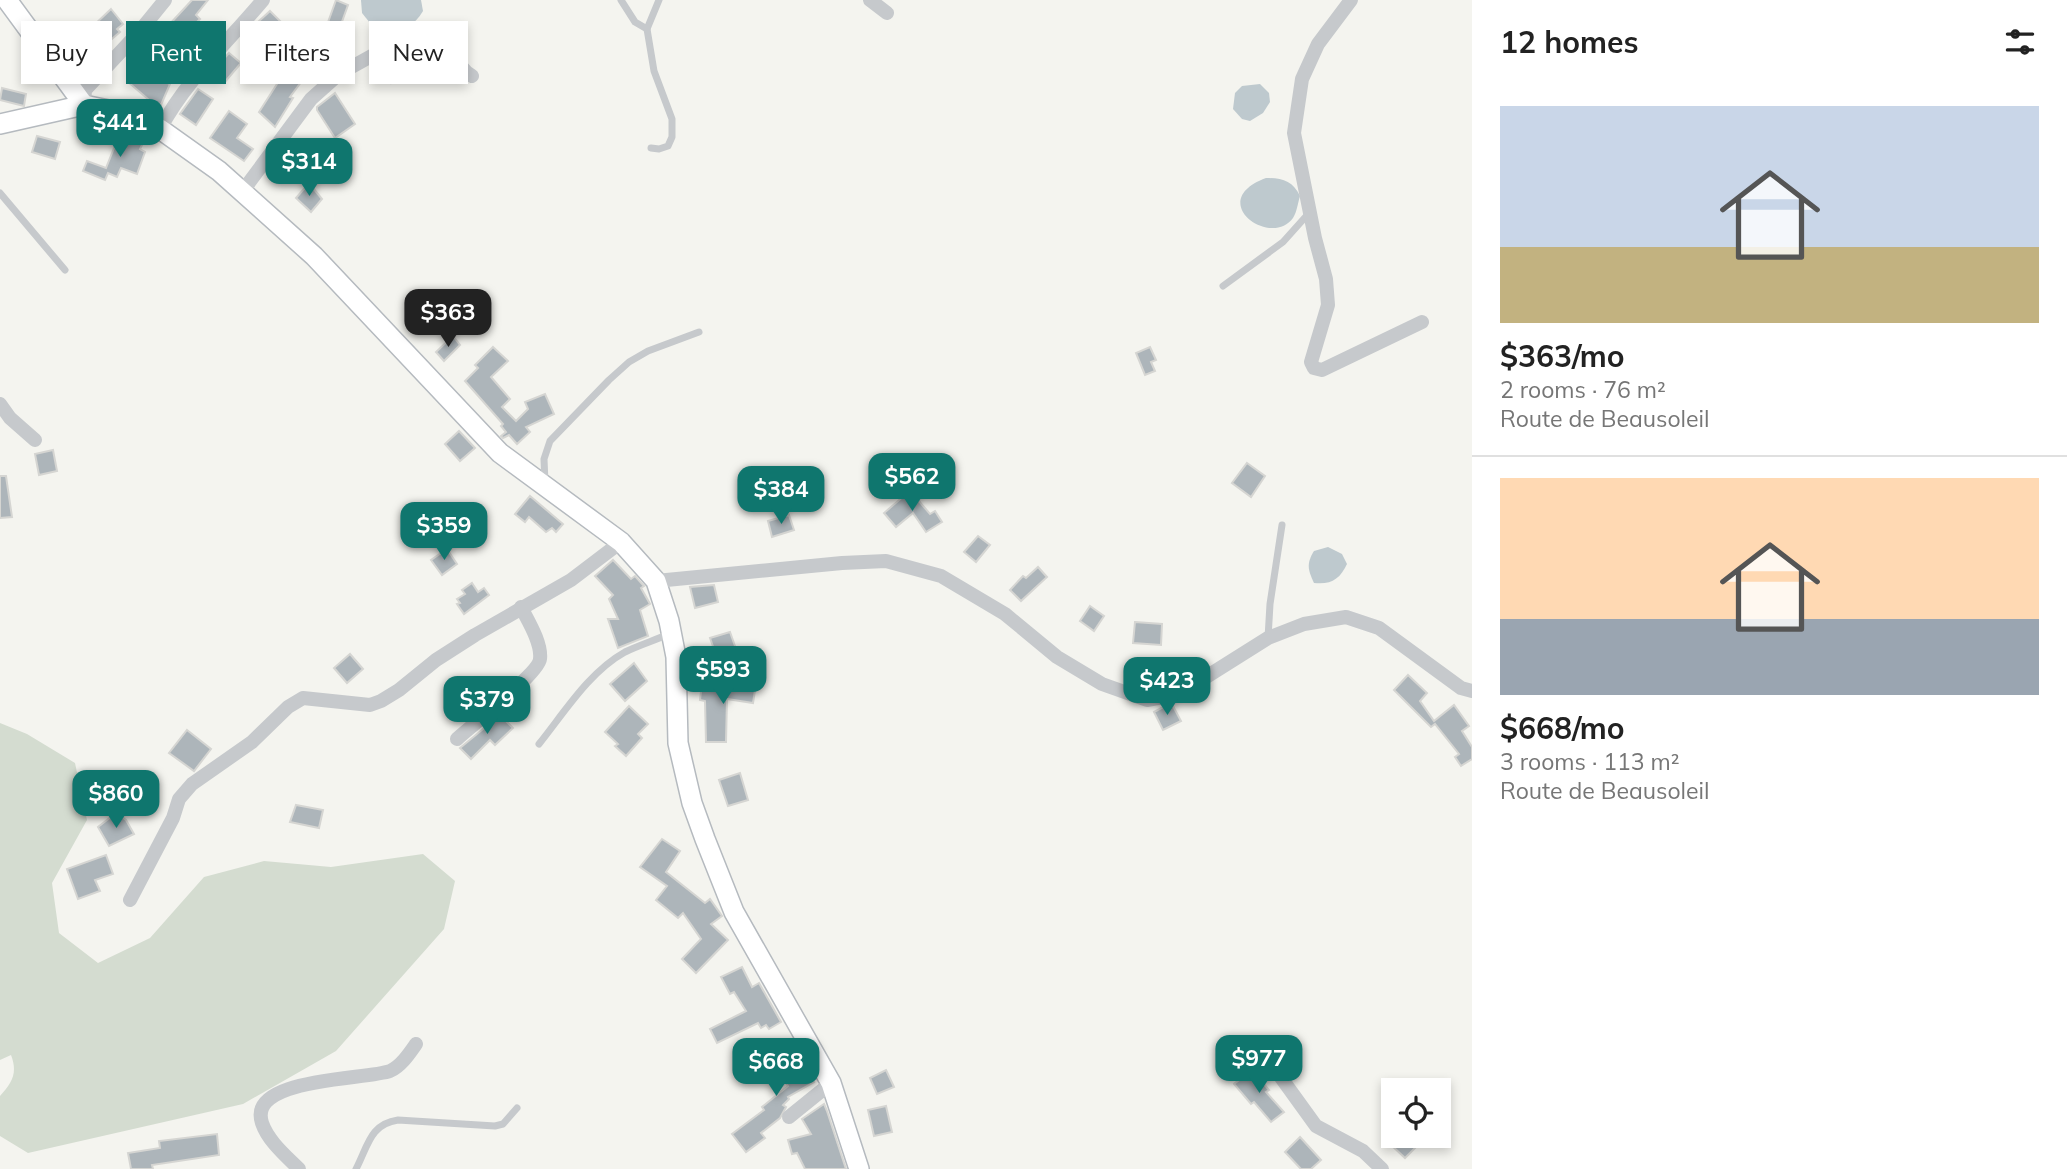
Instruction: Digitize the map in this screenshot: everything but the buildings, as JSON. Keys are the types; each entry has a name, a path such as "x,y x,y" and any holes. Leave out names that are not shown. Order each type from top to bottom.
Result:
{"street":[{"path":"7,0 84,105"},
{"path":"84,105 85,90 165,0"},
{"path":"160,129 204,65 263,0"},
{"path":"870,0 887,13"},
{"path":"1351,0 1318,44 1302,79 1294,132 1326,279 1328,305 1311,362 1314,368 1322,370 1422,322"},
{"path":"242,192 311,99 338,74 384,49 429,35 445,38 453,48 462,70 472,76"},
{"path":"0,124 84,105 118,112 160,129 219,171 314,256 500,453 621,542 656,581 672,633 676,657 678,743 692,803 734,912 831,1083 859,1169"},
{"path":"0,404 10,418 35,440"},
{"path":"130,900 173,818 179,799 192,784 252,742 288,707 303,698 370,705 381,701 436,660 570,580 621,542"},
{"path":"656,581 886,561 941,576 1005,614 1057,657 1102,684 1147,700 1179,694 1268,638 1304,624 1346,617 1379,628 1461,688 1472,691"},
{"path":"457,739 529,677 539,664 540,651 522,607"},
{"path":"299,1169 268,1135 261,1122 265,1103 282,1091 309,1083 392,1070 416,1044"},
{"path":"1277,1072 1316,1126 1363,1151 1381,1169"},
{"path":"789,1117 831,1083"}],"lane":[{"path":"621,0 629,15 647,29"},
{"path":"651,148 668,146 673,129 672,118 650,55 647,29 659,0"},
{"path":"0,193 65,270"},
{"path":"1223,286 1283,242 1310,212"},
{"path":"545,487 544,458 550,441 561,428 629,362 648,351 699,332"},
{"path":"1268,638 1270,604 1282,525"},
{"path":"539,744 592,679 610,663 625,652 672,633"},
{"path":"356,1169 378,1126 387,1122 398,1120 495,1126 509,1119 517,1108"}],"shaded area":[{"path":"361,0 421,0 423,11 416,21 369,22 362,13"},
{"path":"1260,84 1269,93 1270,102 1263,113 1250,121 1242,119 1233,109 1235,93 1242,86"},
{"path":"1266,178 1286,181 1300,196 1293,218 1283,226 1271,228 1258,225 1241,209 1241,198 1248,188"},
{"path":"1328,547 1342,554 1347,564 1334,580 1314,583 1309,571 1310,560 1314,551"},
{"path":"0,723 27,734 75,763 87,820 52,883 59,933 98,963 150,938 204,877 264,861 331,867 423,854 455,881 444,929 336,1051 243,1104 28,1153 0,1136 0,1096 11,1082 14,1067 11,1055 0,1060"}]}
